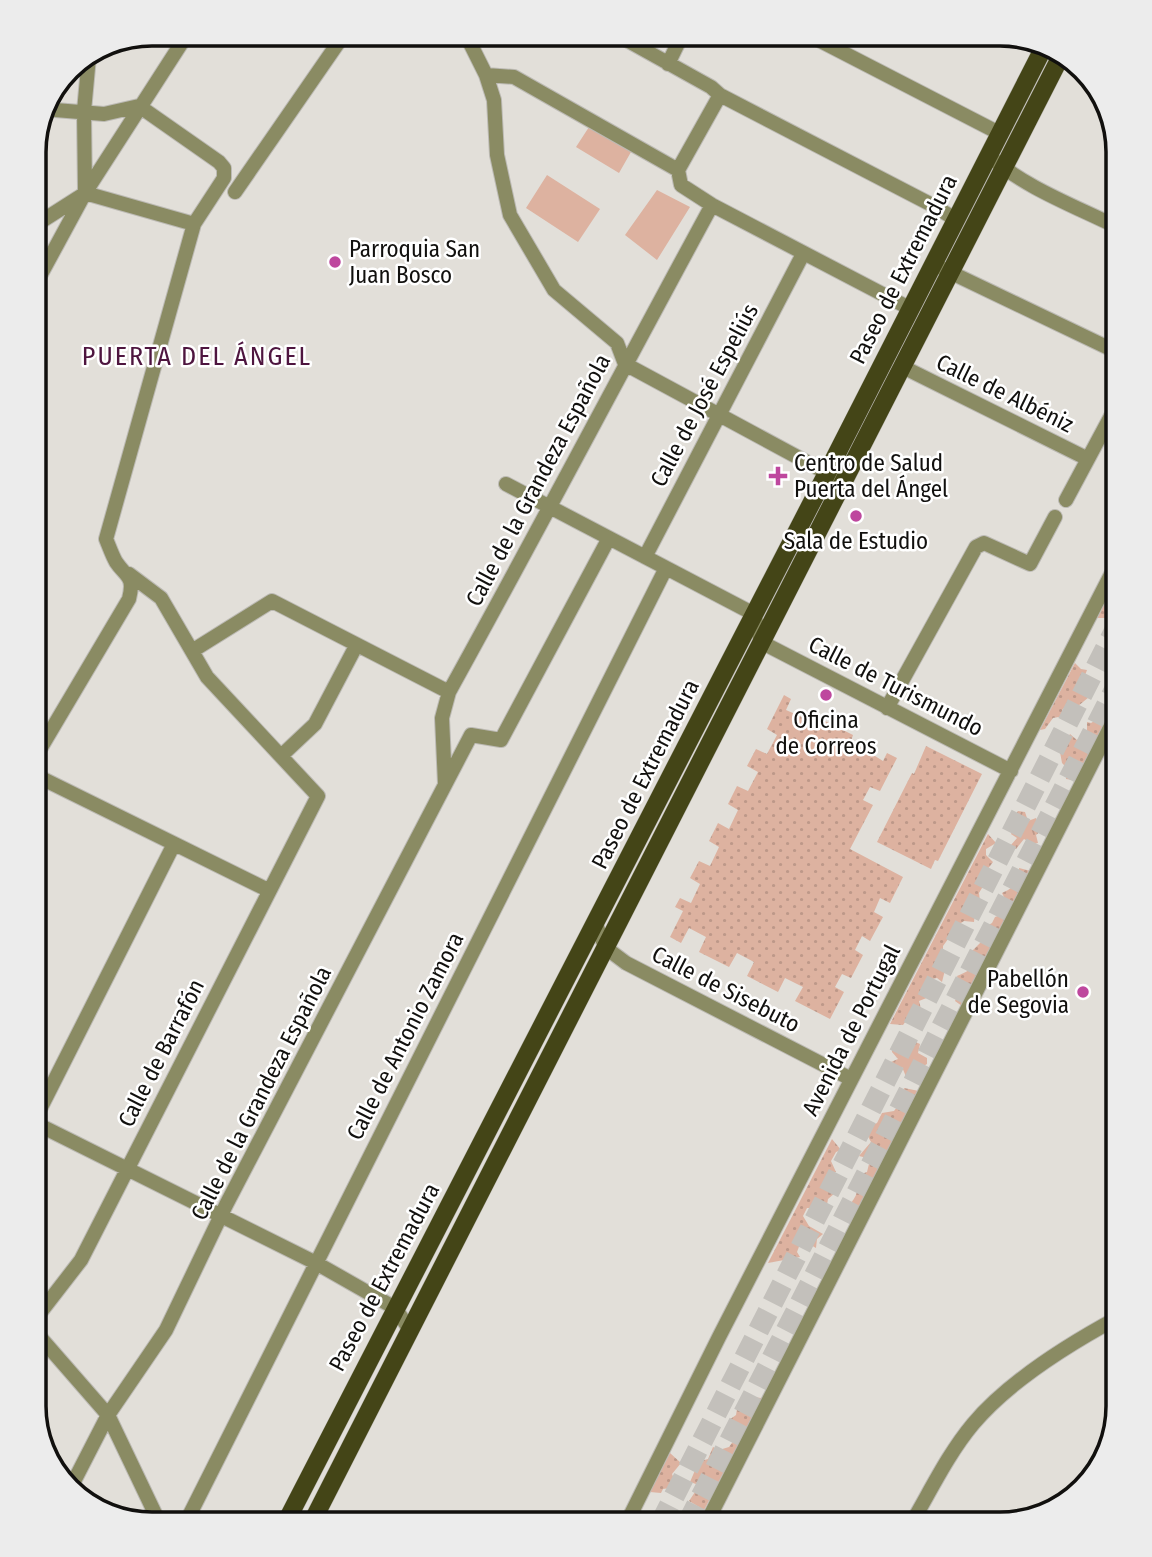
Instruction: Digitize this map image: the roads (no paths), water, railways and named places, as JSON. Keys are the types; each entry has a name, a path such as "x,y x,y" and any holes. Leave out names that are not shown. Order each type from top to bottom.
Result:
{"main road":[{"name":"Paseo de Extremadura","path":"292,1511 827,474 1040,54"},
{"name":"Paseo de Extremadura","path":"318,1511 1058,63"}],"street":[{"path":"46,264 85,193 179,46"},
{"path":"235,192 336,46"},
{"path":"472,46 486,75 494,100 497,155 510,215 554,290 617,343 625,364 827,474 842,485"},
{"path":"637,46 711,87 720,95 955,219"},
{"path":"668,64 677,46"},
{"path":"830,46 999,133"},
{"path":"85,193 84,111 88,67"},
{"path":"486,75 514,77 678,170"},
{"path":"720,95 678,170 681,185 712,205 911,309"},
{"path":"55,110 104,114 139,106 224,168 225,178 194,224 106,539 116,562 161,598 207,677 281,756 315,724 356,646"},
{"path":"988,155 1003,169 1106,221"},
{"path":"46,218 85,193 194,224"},
{"name":"Calle de la Grandeza Española","path":"445,786 442,718 449,692 551,508 625,364 712,205"},
{"name":"Calle de José Espeliús","path":"645,557 803,254"},
{"path":"933,264 1106,347"},
{"name":"Calle de Albéniz","path":"901,366 1088,459"},
{"path":"1066,500 1106,425"},
{"path":"506,484 754,614 761,642"},
{"path":"887,708 976,547 984,543 1031,564 1055,517"},
{"name":"Calle de la Grandeza Española","path":"75,1478 108,1415 166,1330 471,735 501,740 609,538"},
{"name":"Calle de Antonio Zamora","path":"192,1511 666,568"},
{"path":"46,739 129,599 129,574"},
{"name":"Avenida de Portugal","path":"633,1511 1106,585"},
{"path":"192,651 272,601 449,692"},
{"name":"Calle de Turismundo","path":"761,642 1011,771"},
{"path":"713,1511 1106,736"},
{"name":"Calle de Barrafón","path":"46,1305 80,1260 129,1169 268,890 318,796 281,756"},
{"path":"46,780 268,890"},
{"path":"46,1096 174,844"},
{"name":"Calle de Sisebuto","path":"595,923 606,947 626,963 851,1079"},
{"path":"46,1128 316,1263 395,1308 410,1330"},
{"path":"918,1511 949,1457 973,1424 999,1397 1080,1339 1106,1324"},
{"path":"46,1344 108,1415 154,1511"}],"tunnel":[{"path":"667,1511 1106,648"},
{"path":"694,1511 1106,706"}],"place":[{"name":"Parroquia San Juan Bosco","path":"335,262"},
{"name":"Centro de Salud Puerta del Ángel","path":"778,476"},
{"name":"Sala de Estudio","path":"856,516"},
{"name":"Oficina de Correos","path":"826,695"},
{"name":"Pabellón de Segovia","path":"1083,992"}],"district":[{"name":"PUERTA DEL ÁNGEL","path":"197,356"}]}
